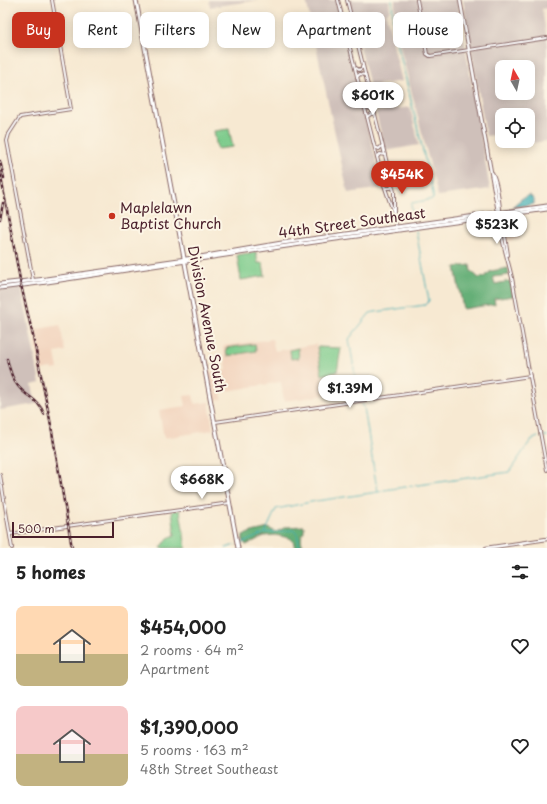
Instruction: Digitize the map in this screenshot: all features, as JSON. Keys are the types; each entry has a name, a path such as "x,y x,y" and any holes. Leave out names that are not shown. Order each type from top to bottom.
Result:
{"main road":[{"name":"Division Avenue South","path":"136,0 238,546"},
{"path":"460,0 492,173 497,191 500,215"},
{"path":"492,173 491,175 500,215"},
{"path":"493,184 497,191"},
{"name":"44th Street Southeast","path":"185,260 356,237 423,224 445,221 476,220 547,206"},
{"path":"522,213 526,212 527,209"},
{"name":"44th Street Southeast","path":"185,260 276,244 359,233 413,229 461,222 469,218 479,216 522,213 547,209"},
{"path":"476,220 479,216"},
{"path":"442,225 445,221"},
{"path":"420,228 423,224"},
{"path":"413,229 416,225"},
{"path":"369,235 372,232"},
{"path":"356,237 359,233"},
{"path":"333,240 337,236"},
{"path":"273,248 276,244"},
{"path":"267,249 269,245"},
{"path":"0,284 78,278 131,270 150,263 185,260"},
{"path":"0,288 85,273 134,266 147,267 185,260"},
{"path":"147,267 150,263"},
{"path":"131,270 134,266"},
{"path":"78,278 85,273"},
{"path":"486,548 547,539"}],"street":[{"path":"34,282 7,144 8,136 18,119 22,116 71,109 52,0"},
{"path":"346,0 349,12"},
{"path":"416,0 429,56 547,38"},
{"path":"338,1 341,12"},
{"path":"350,48 384,185 394,215 396,230"},
{"path":"359,48 394,192 394,215"},
{"path":"354,65 359,70 362,68 362,63"},
{"path":"357,78 360,74 366,76"},
{"path":"63,110 70,102"},
{"path":"365,108 371,109 373,105"},
{"path":"367,117 371,114 375,115"},
{"path":"374,146 381,149 382,143"},
{"path":"377,157 381,153 385,155"},
{"path":"384,185 389,189 392,187 392,183"},
{"path":"500,215 500,226 508,260 547,470"},
{"path":"500,215 505,233 508,260"},
{"path":"500,226 503,233 505,233"},
{"path":"215,422 530,376"},
{"path":"0,475 12,548"},
{"path":"10,534 230,503"}],"shaded area":[{"path":"209,0 259,0 210,7"},
{"path":"306,0 336,0 339,12 309,12"},
{"path":"348,0 389,0 390,9 386,15 402,81 370,86 360,48 385,48 385,12 351,12"},
{"path":"395,0 457,0 459,12 394,12"},
{"path":"463,0 547,0 547,8 542,9 547,39 547,141 535,143 535,108 495,108 495,135 486,136"},
{"path":"463,34 490,189 438,196 400,48 463,48"},
{"path":"316,48 348,48 383,188 348,193"},
{"path":"410,107 419,145 385,151 376,112"},
{"path":"515,215 520,239 508,241 504,218 505,216"},
{"path":"21,286 40,383 32,385 36,404 0,410 0,289"},
{"path":"60,325 65,351 55,353 58,369 52,370 51,368 41,370 33,330"},
{"path":"272,339 275,351 316,344 325,395 284,401 281,382 221,392 222,399 215,401 213,399 208,373 227,370 223,346"},
{"path":"193,395 195,404 209,402 213,430 164,438 159,410 186,406 184,396"}],"green space":[{"path":"229,129 233,147 217,149 214,131"},
{"path":"256,252 258,263 263,263 265,276 241,280 237,255"},
{"path":"470,265 471,271 479,278 484,277 491,271 508,268 509,275 493,277 495,284 510,281 513,296 494,299 495,304 463,309 455,267"},
{"path":"255,344 256,351 227,356 226,348"},
{"path":"317,347 341,348 337,372 322,375"},
{"path":"298,348 299,358 291,359 290,350"},
{"path":"180,510 186,548 161,548 168,538 175,535 172,511"},
{"path":"304,526 304,532 301,538 303,548 295,548 293,541 290,538 275,535 264,536 246,545 243,540 243,536 246,534 268,528 276,532 286,527"}],"water":[{"path":"529,195 534,199 534,204 513,207 521,199"}],"waterway":[{"path":"392,0 393,25 433,193 433,199 412,203 411,205 414,220"},
{"path":"359,398 349,339 370,313 425,305 429,301 416,231"},
{"path":"362,404 364,407 376,483"},
{"path":"384,490 509,472 531,440 538,437"},
{"path":"377,485 378,492"},
{"path":"240,544 265,533 276,509 382,491"},
{"path":"266,533 293,530 297,534 300,548"},
{"path":"226,548 235,545"}],"railway":[{"path":"0,161 4,178"},
{"path":"0,172 21,285 50,420 72,548"},
{"path":"0,219 3,203"},
{"path":"7,359 16,383 21,390 36,401 44,414"}],"place":[{"name":"Maplelawn Baptist Church","path":"112,216"}]}
